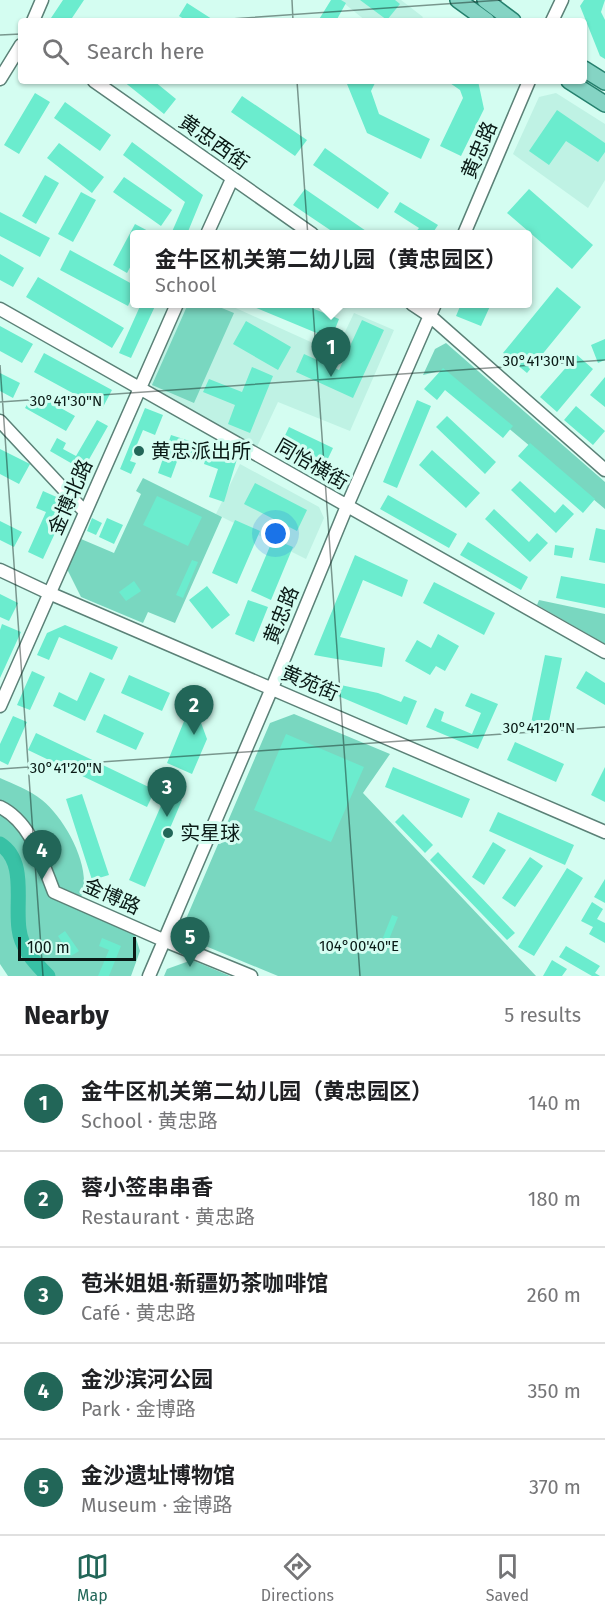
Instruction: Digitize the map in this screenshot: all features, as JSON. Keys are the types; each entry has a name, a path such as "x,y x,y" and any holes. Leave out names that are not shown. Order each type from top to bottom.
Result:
{"main road":[{"path":"458,0 483,18"},
{"path":"485,0 509,18"},
{"path":"587,71 605,82"},
{"path":"573,84 605,104"}],"street":[{"path":"34,18 42,0"},
{"path":"553,18 562,0"},
{"path":"0,80 18,50"},
{"name":"黄忠西街","path":"98,84 306,230"},
{"name":"黄忠路","path":"466,230 528,84"},
{"path":"209,230 232,179"},
{"name":"金博北路","path":"0,706 175,308"},
{"path":"419,308 605,470"},
{"name":"黄忠路","path":"149,976 433,308"},
{"name":"同怡横街","path":"0,309 605,652"},
{"path":"0,421 85,512"},
{"name":"黄苑街","path":"0,570 605,832"},
{"name":"金博路","path":"0,807 10,812 23,826 39,855 54,892 250,976"}],"shaded area":[{"path":"340,0 401,0 423,17 422,18 362,18"},
{"path":"556,93 605,124 605,180 588,208 513,154 539,97"},
{"path":"183,308 236,308 335,353 354,313 394,330 350,431 278,402 256,449 154,390 150,381"},
{"path":"240,464 319,507 324,518 306,559 216,514"}],"green space":[{"path":"186,308 222,308 234,313 194,403 152,385"},
{"path":"446,343 605,482 605,509 440,371 423,375 435,349"},
{"path":"143,478 222,517 175,623 148,612 143,623 81,597 67,569 81,539 114,553 141,494 136,491"},
{"path":"539,600 605,614 605,644 537,605"},
{"path":"294,714 390,754 363,793 536,976 278,976 191,940 183,926 270,723"},
{"path":"0,778 37,796 50,807 65,827 72,838 84,875 84,886 76,909 134,932 140,951 131,976 8,976 0,964"},
{"path":"192,960 230,976 164,976 167,969"}],"building":[{"path":"63,0 84,0 72,18 51,18"},
{"path":"331,0 341,0 346,3 338,18 320,18"},
{"path":"360,0 395,0 400,4 389,18 384,18"},
{"path":"584,0 605,0 601,12 605,20 605,59 600,56 587,18 585,18 580,6"},
{"path":"187,3 210,18 182,18 179,16"},
{"path":"127,84 158,84 176,99 164,114"},
{"path":"347,84 374,84 371,91 379,114 430,139 421,159 367,133"},
{"path":"451,84 479,84 484,109 461,156 440,146 463,98 460,90"},
{"path":"35,93 50,102 19,154 4,145"},
{"path":"242,96 307,140 295,156 231,112"},
{"path":"65,102 111,135 100,151 54,118"},
{"path":"557,110 605,143 605,152 598,162 566,141 549,165 529,151"},
{"path":"132,142 203,195 189,230 173,230 185,202 123,155"},
{"path":"59,143 104,177 92,193 47,158"},
{"path":"325,148 389,193 378,209 313,165"},
{"path":"45,175 59,183 36,224 22,216"},
{"path":"124,177 172,210 161,226 113,192"},
{"path":"305,189 365,230 330,230 293,205"},
{"path":"529,189 593,245 572,269 532,235 532,230 527,230 507,213"},
{"path":"81,192 96,200 73,242 58,234"},
{"path":"400,202 438,225 435,230 417,230 419,228 394,212"},
{"path":"0,212 50,238 40,257 0,236"},
{"path":"135,224 146,230 132,230"},
{"path":"130,233 130,267 127,273 113,265"},
{"path":"70,250 130,283 128,306 60,270"},
{"path":"0,254 24,268 13,287 0,280"},
{"path":"38,277 124,328 112,348 26,297"},
{"path":"557,287 581,307 527,373 503,353"},
{"path":"139,308 154,308 131,358 119,353"},
{"path":"257,308 312,308 339,319 331,339"},
{"path":"459,308 489,308 481,326 456,316"},
{"path":"362,320 384,330 353,398 296,372 304,354 339,370"},
{"path":"246,321 291,347 278,370 233,344"},
{"path":"0,326 33,344 22,363 0,351"},
{"path":"605,339 605,360 598,363 591,345"},
{"path":"44,353 112,390 102,409 34,372"},
{"path":"577,355 593,369 557,412 540,397"},
{"path":"252,367 273,376 250,433 228,424 235,405 203,392 209,379 242,392"},
{"path":"443,368 513,426 503,438 445,390 437,400 424,389"},
{"path":"0,373 20,383 13,398 0,391"},
{"path":"605,377 605,407 590,395"},
{"path":"34,393 75,416 66,431 25,408"},
{"path":"417,400 431,406 397,488 383,482"},
{"path":"576,406 605,431 593,445 564,420"},
{"path":"145,408 163,415 155,435 143,430 130,461 136,463 131,474 120,469"},
{"path":"447,416 496,462 485,474 436,427"},
{"path":"97,420 108,426 83,470 50,451 57,438 66,443 63,449 76,456"},
{"path":"289,427 333,448 323,469 279,448"},
{"path":"171,435 199,444 193,462 179,456 171,478 158,473"},
{"path":"530,443 595,499 583,513 518,456"},
{"path":"0,449 30,464 19,484 0,474"},
{"path":"208,450 237,459 224,502 209,497 218,469 204,464"},
{"path":"432,450 480,493 466,508 419,465"},
{"path":"520,481 555,513 563,504 574,514 556,533 511,490"},
{"path":"255,483 307,510 297,531 244,504"},
{"path":"43,491 61,499 54,514 62,518 43,559 28,552 46,512 36,508"},
{"path":"388,495 457,534 449,548 380,509"},
{"path":"157,496 202,517 188,546 143,525"},
{"path":"494,509 529,542 537,533 548,543 530,562 485,519"},
{"path":"92,518 102,523 96,535 87,531"},
{"path":"107,518 123,525 114,544 99,537"},
{"path":"235,520 260,531 237,584 212,573"},
{"path":"0,521 22,532 14,547 0,540"},
{"path":"596,528 605,530 605,563 589,560"},
{"path":"273,539 293,547 271,600 251,591"},
{"path":"468,542 528,577 521,590 460,555"},
{"path":"555,545 574,548 572,558 554,555"},
{"path":"355,555 408,580 402,597 363,580 340,637 385,648 382,667 314,655"},
{"path":"192,560 198,562 183,598 176,595"},
{"path":"561,576 605,584 605,608 556,598"},
{"path":"134,581 141,591 126,601 119,592"},
{"path":"434,582 495,613 484,635 423,603"},
{"path":"207,586 230,615 212,629 189,600"},
{"path":"0,594 18,603 9,621 0,617"},
{"path":"248,600 268,607 254,642 235,634"},
{"path":"2,624 21,632 0,678 0,630"},
{"path":"65,625 118,647 112,660 59,637 49,660 37,655 47,633"},
{"path":"438,634 459,646 445,671 436,666 430,675 405,661 417,640 431,648"},
{"path":"545,655 562,658 546,736 529,733"},
{"path":"32,671 45,677 30,710 17,705"},
{"path":"586,671 605,683 605,705 576,688"},
{"path":"90,672 105,679 85,721 53,706 59,692 77,701"},
{"path":"129,675 170,693 162,711 121,693"},
{"path":"336,684 378,693 401,702 404,696 417,701 407,725 331,693"},
{"path":"471,693 498,704 478,749 426,727 435,708 444,712 441,721 472,734 481,713 465,706"},
{"path":"104,714 144,733 136,750 96,732"},
{"path":"187,714 200,720 207,739 192,774 167,763"},
{"path":"13,716 27,722 8,765 0,761 0,744"},
{"path":"36,733 155,790 147,807 28,750"},
{"path":"286,734 364,767 331,842 254,810"},
{"path":"515,742 564,764 556,782 507,760"},
{"path":"393,767 470,799 462,818 385,787"},
{"path":"605,767 605,802 591,795"},
{"path":"82,794 109,875 92,880 66,799"},
{"path":"166,794 182,800 145,887 129,880"},
{"path":"498,812 574,845 565,865 489,831"},
{"path":"403,814 433,845 425,853 395,822"},
{"path":"493,842 506,850 484,885 472,877"},
{"path":"438,852 515,933 507,940 430,860"},
{"path":"530,857 543,866 515,907 502,898"},
{"path":"567,868 583,878 534,956 518,947"},
{"path":"605,879 605,903 594,897"},
{"path":"107,884 137,897 130,913 100,900"},
{"path":"592,902 603,909 597,919 605,923 605,943 589,934 593,927 581,921"},
{"path":"392,915 398,917 388,942 382,940"},
{"path":"65,931 79,951 71,956 58,936"},
{"path":"102,938 121,946 109,976 98,976 109,950 99,946"},
{"path":"566,946 600,966 595,973 600,976 592,976 559,957"},
{"path":"552,960 567,969 562,976 543,976"}],"waterway":[{"path":"0,844 8,851 17,871 20,936 26,949 48,976"}],"place":[{"name":"金牛区机关第二幼儿园（黄忠园区）","path":"331,377"},
{"name":"黄忠派出所","path":"139,451"},
{"name":"蓉小签串串香","path":"194,735"},
{"name":"苞米姐姐·新疆奶茶咖啡馆","path":"167,817"},
{"name":"实星球","path":"168,833"},
{"name":"金沙滨河公园","path":"42,880"},
{"name":"金沙遗址博物馆","path":"190,967"}]}
